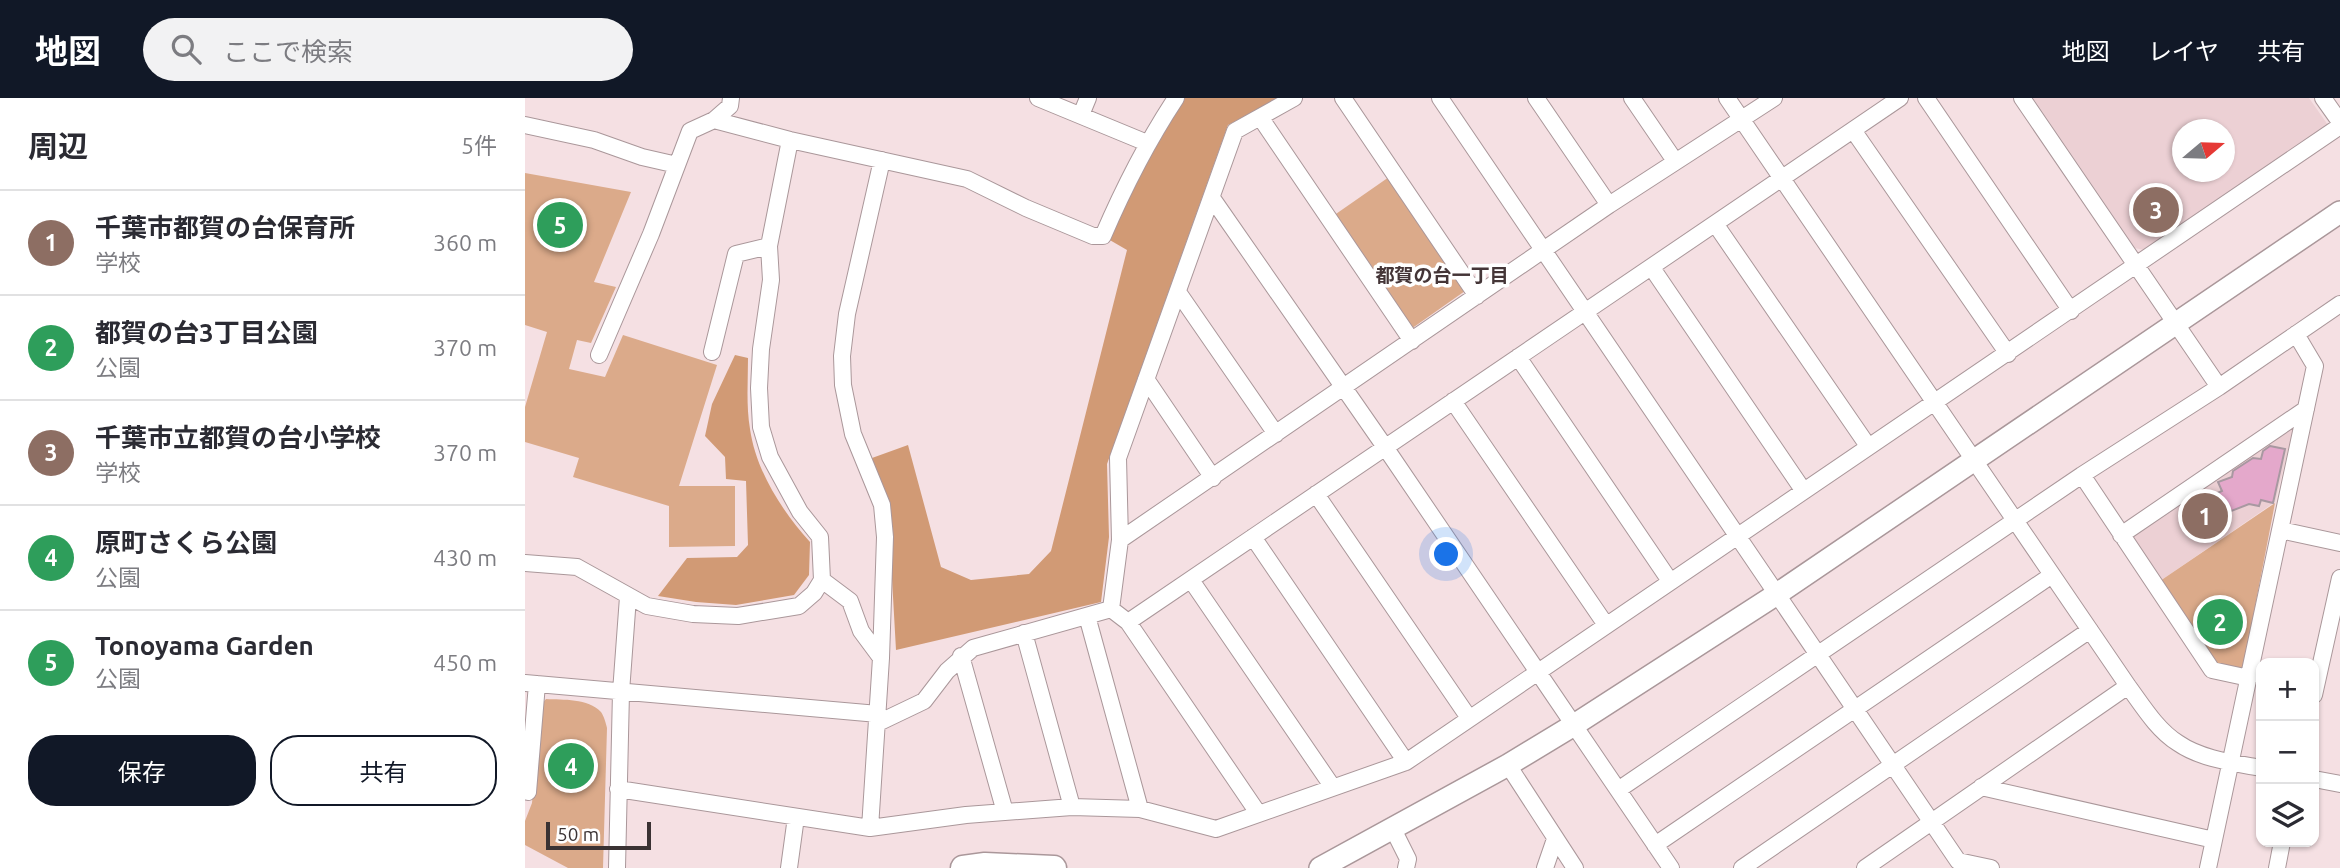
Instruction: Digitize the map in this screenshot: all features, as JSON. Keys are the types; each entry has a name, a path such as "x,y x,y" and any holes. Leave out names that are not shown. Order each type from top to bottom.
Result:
{"main road":[{"path":"963,868 985,865 1054,868"}],"street":[{"path":"599,355 651,234 690,131 714,120 730,106 731,98"},
{"path":"1038,98 1147,143"},
{"path":"1081,115 1088,98"},
{"path":"714,120 790,140 967,179 1093,236 1103,236 1147,143 1176,98"},
{"path":"1111,609 1120,540 1118,458 1235,131 1294,98"},
{"path":"1343,98 1477,296"},
{"path":"1440,98 1958,861 1991,868"},
{"path":"1536,98 1609,205"},
{"path":"1632,98 1675,161"},
{"path":"1727,98 2128,686 2167,734 2178,743 2230,762 2256,767"},
{"path":"1120,540 1609,205 1774,98"},
{"path":"1128,622 1900,98"},
{"path":"1926,98 2071,311"},
{"path":"2022,98 2219,387"},
{"path":"618,789 870,828 1072,807 1140,808 1216,829 1406,762 1803,490 2071,311 2340,124 2323,98"},
{"path":"1260,117 1412,341"},
{"path":"525,125 594,140 642,157 677,165"},
{"path":"1853,130 2008,354"},
{"path":"525,563 576,567 647,606 692,614 738,616 799,606 814,593 822,580 820,537 800,512 770,457 761,427 758,388 771,280 769,246 790,140"},
{"path":"870,828 878,719 885,537 882,505 853,434 843,385 842,356 847,314 882,160"},
{"path":"1212,198 1538,670 1671,868"},
{"path":"1320,868 1574,725 1777,594 2340,212"},
{"path":"1716,225 1868,446"},
{"path":"712,352 736,254 769,246"},
{"path":"1652,268 1803,490"},
{"path":"1178,292 1276,434"},
{"path":"1618,790 2015,520 2219,387 2340,304"},
{"path":"2208,868 2315,366 2296,334"},
{"path":"1518,356 1670,581"},
{"path":"1146,380 1213,478"},
{"path":"1453,401 1606,625"},
{"path":"2121,535 2306,409"},
{"path":"2082,475 2213,670 2249,678"},
{"path":"1316,494 1469,718"},
{"path":"2280,530 2340,543"},
{"path":"1253,537 1406,762"},
{"path":"1655,845 2052,575"},
{"path":"2319,672 2340,578"},
{"path":"822,580 850,601 861,631 881,657"},
{"path":"1191,580 1332,786"},
{"path":"617,868 621,692 628,597"},
{"path":"525,791 528,792 531,684 878,719 924,701 961,656 973,648 1111,609"},
{"path":"1111,609 1128,622 1258,813"},
{"path":"1087,616 1140,808"},
{"path":"1742,868 2090,630"},
{"path":"1024,633 1072,807"},
{"path":"961,656 1005,812"},
{"path":"1865,868 2128,686"},
{"path":"1507,765 1575,868"},
{"path":"2319,780 2340,784"},
{"path":"1981,787 2214,840"},
{"path":"789,868 796,817"},
{"path":"1392,827 1408,859 1406,868"},
{"path":"1545,868 1555,839"},
{"path":"2277,868 2281,847"},
{"path":"1762,854 1772,868"}],"shaded area":[{"path":"1184,98 1279,98 1228,125 1107,464 1109,537 1101,602 896,650 888,507 872,458 908,445 941,567 971,580 1029,574 1051,551 1127,250 1108,239 1125,195"},
{"path":"2033,98 2309,98 2328,125 2144,250 2135,248"},
{"path":"525,173 631,192 594,282 616,287 591,343 577,340 569,369 605,377 623,335 717,365 679,486 735,486 735,546 669,547 669,506 573,477 579,458 525,442 525,407 547,332 525,325"},
{"path":"1389,177 1465,291 1411,329 1333,216"},
{"path":"735,355 748,358 749,420 758,460 780,504 810,542 809,575 794,595 736,605 658,596 687,558 737,557 748,545 746,481 726,479 725,457 705,436 712,404"},
{"path":"2285,425 2293,431 2275,502 2160,581 2133,541 2135,530"},
{"path":"2275,503 2243,669 2217,663 2160,581"},
{"path":"546,699 589,704 601,712 605,720 607,728 603,868 568,868 525,845 525,821 532,803 541,705"}],"building":[{"path":"2270,446 2285,449 2273,503 2261,500 2259,506 2249,504 2216,517 2212,506 2219,504 2215,494 2222,491 2218,482 2232,477 2233,471 2253,458 2261,459 2263,451"}],"place":[{"name":"千葉市立都賀の台小学校","path":"2156,210"},
{"name":"Tonoyama Garden","path":"560,225"},
{"name":"千葉市都賀の台保育所","path":"2205,516"},
{"name":"都賀の台3丁目公園","path":"2220,622"},
{"name":"原町さくら公園","path":"571,766"}],"district":[{"name":"都賀の台一丁目","path":"1442,275"}]}
